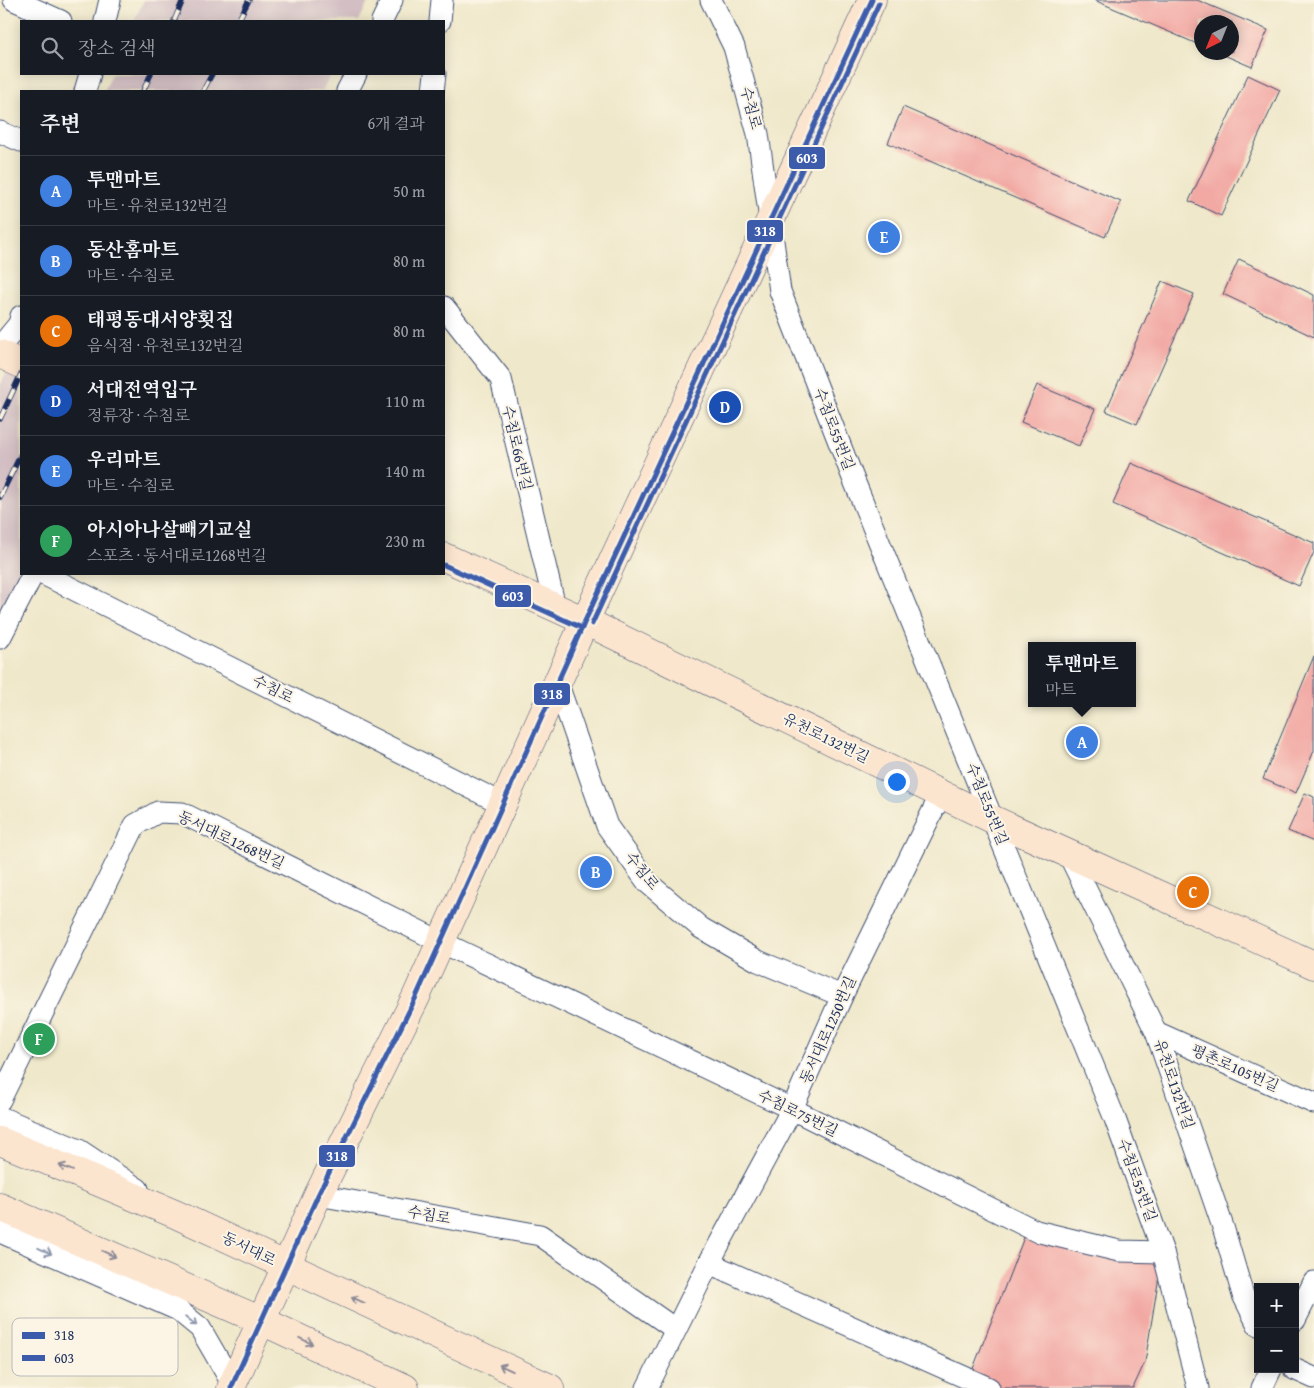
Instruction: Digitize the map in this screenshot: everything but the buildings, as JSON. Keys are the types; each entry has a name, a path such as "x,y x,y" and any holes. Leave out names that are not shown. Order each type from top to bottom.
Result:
{"street":[{"path":"14,0 59,20"},
{"path":"104,20 110,0"},
{"path":"382,20 392,0"},
{"path":"440,20 442,0"},
{"name":"수침로","path":"711,0 734,47 758,134 770,222"},
{"path":"232,1386 318,1195 416,997 585,621 872,0"},
{"path":"85,90 90,75"},
{"path":"348,90 355,75"},
{"path":"433,90 435,75"},
{"path":"0,132 20,141"},
{"name":"수침로55번길","path":"770,222 780,290 853,478 1115,1119 1163,1252 1198,1388"},
{"name":"수침로66번길","path":"445,308 501,379 554,607"},
{"path":"0,347 19,324 20,320"},
{"path":"0,354 20,364"},
{"name":"유천로132번길","path":"445,557 585,621 994,820 1314,965"},
{"path":"0,638 32,575"},
{"name":"수침로","path":"45,575 503,804"},
{"name":"수침로","path":"558,682 607,826 648,883 701,928 758,961 842,996"},
{"name":"동서대로1250번길","path":"647,1388 709,1263 792,1109 842,996 941,794"},
{"name":"동서대로1268번길","path":"0,1100 135,825 158,812 182,814 441,942"},
{"name":"유천로132번길","path":"1068,853 1156,1032 1223,1227 1243,1295 1254,1317"},
{"name":"수침로75번길","path":"441,942 792,1109 1036,1231 1119,1251 1163,1252"},
{"name":"평촌로105번길","path":"1156,1032 1314,1103"},
{"path":"0,1117 79,1150 175,1214"},
{"name":"동서대로","path":"0,1140 175,1214 550,1388"},
{"name":"수침로","path":"318,1195 540,1235 675,1329"},
{"path":"0,1207 262,1321 405,1388"},
{"path":"0,1232 178,1310 200,1328 232,1386"},
{"path":"709,1263 989,1388"},
{"path":"1299,1312 1314,1282"},
{"path":"1299,1371 1314,1378"},
{"path":"1262,1388 1269,1373"}],"shaded area":[{"path":"144,0 369,0 359,20 134,20"},
{"path":"112,75 330,75 323,90 104,90"},
{"path":"20,346 21,575 0,624 0,385"}],"railway":[{"path":"174,20 183,0"},
{"path":"239,20 249,0"},
{"path":"143,90 151,75"},
{"path":"204,90 211,75"},
{"path":"0,419 20,376"},
{"path":"0,497 20,456"}],"transit line":[{"name":"318","path":"231,1388 318,1195 416,997 585,621 872,0"},
{"name":"603","path":"592,624 879,3"},
{"name":"603","path":"445,565 582,628"}],"place":[{"name":"우리마트","path":"884,237"},
{"name":"서대전역입구","path":"725,407"},
{"name":"투맨마트","path":"1082,742"},
{"name":"동산홈마트","path":"596,872"},
{"name":"태평동대서양횟집","path":"1193,892"},
{"name":"아시아나살빼기교실","path":"39,1039"}]}
